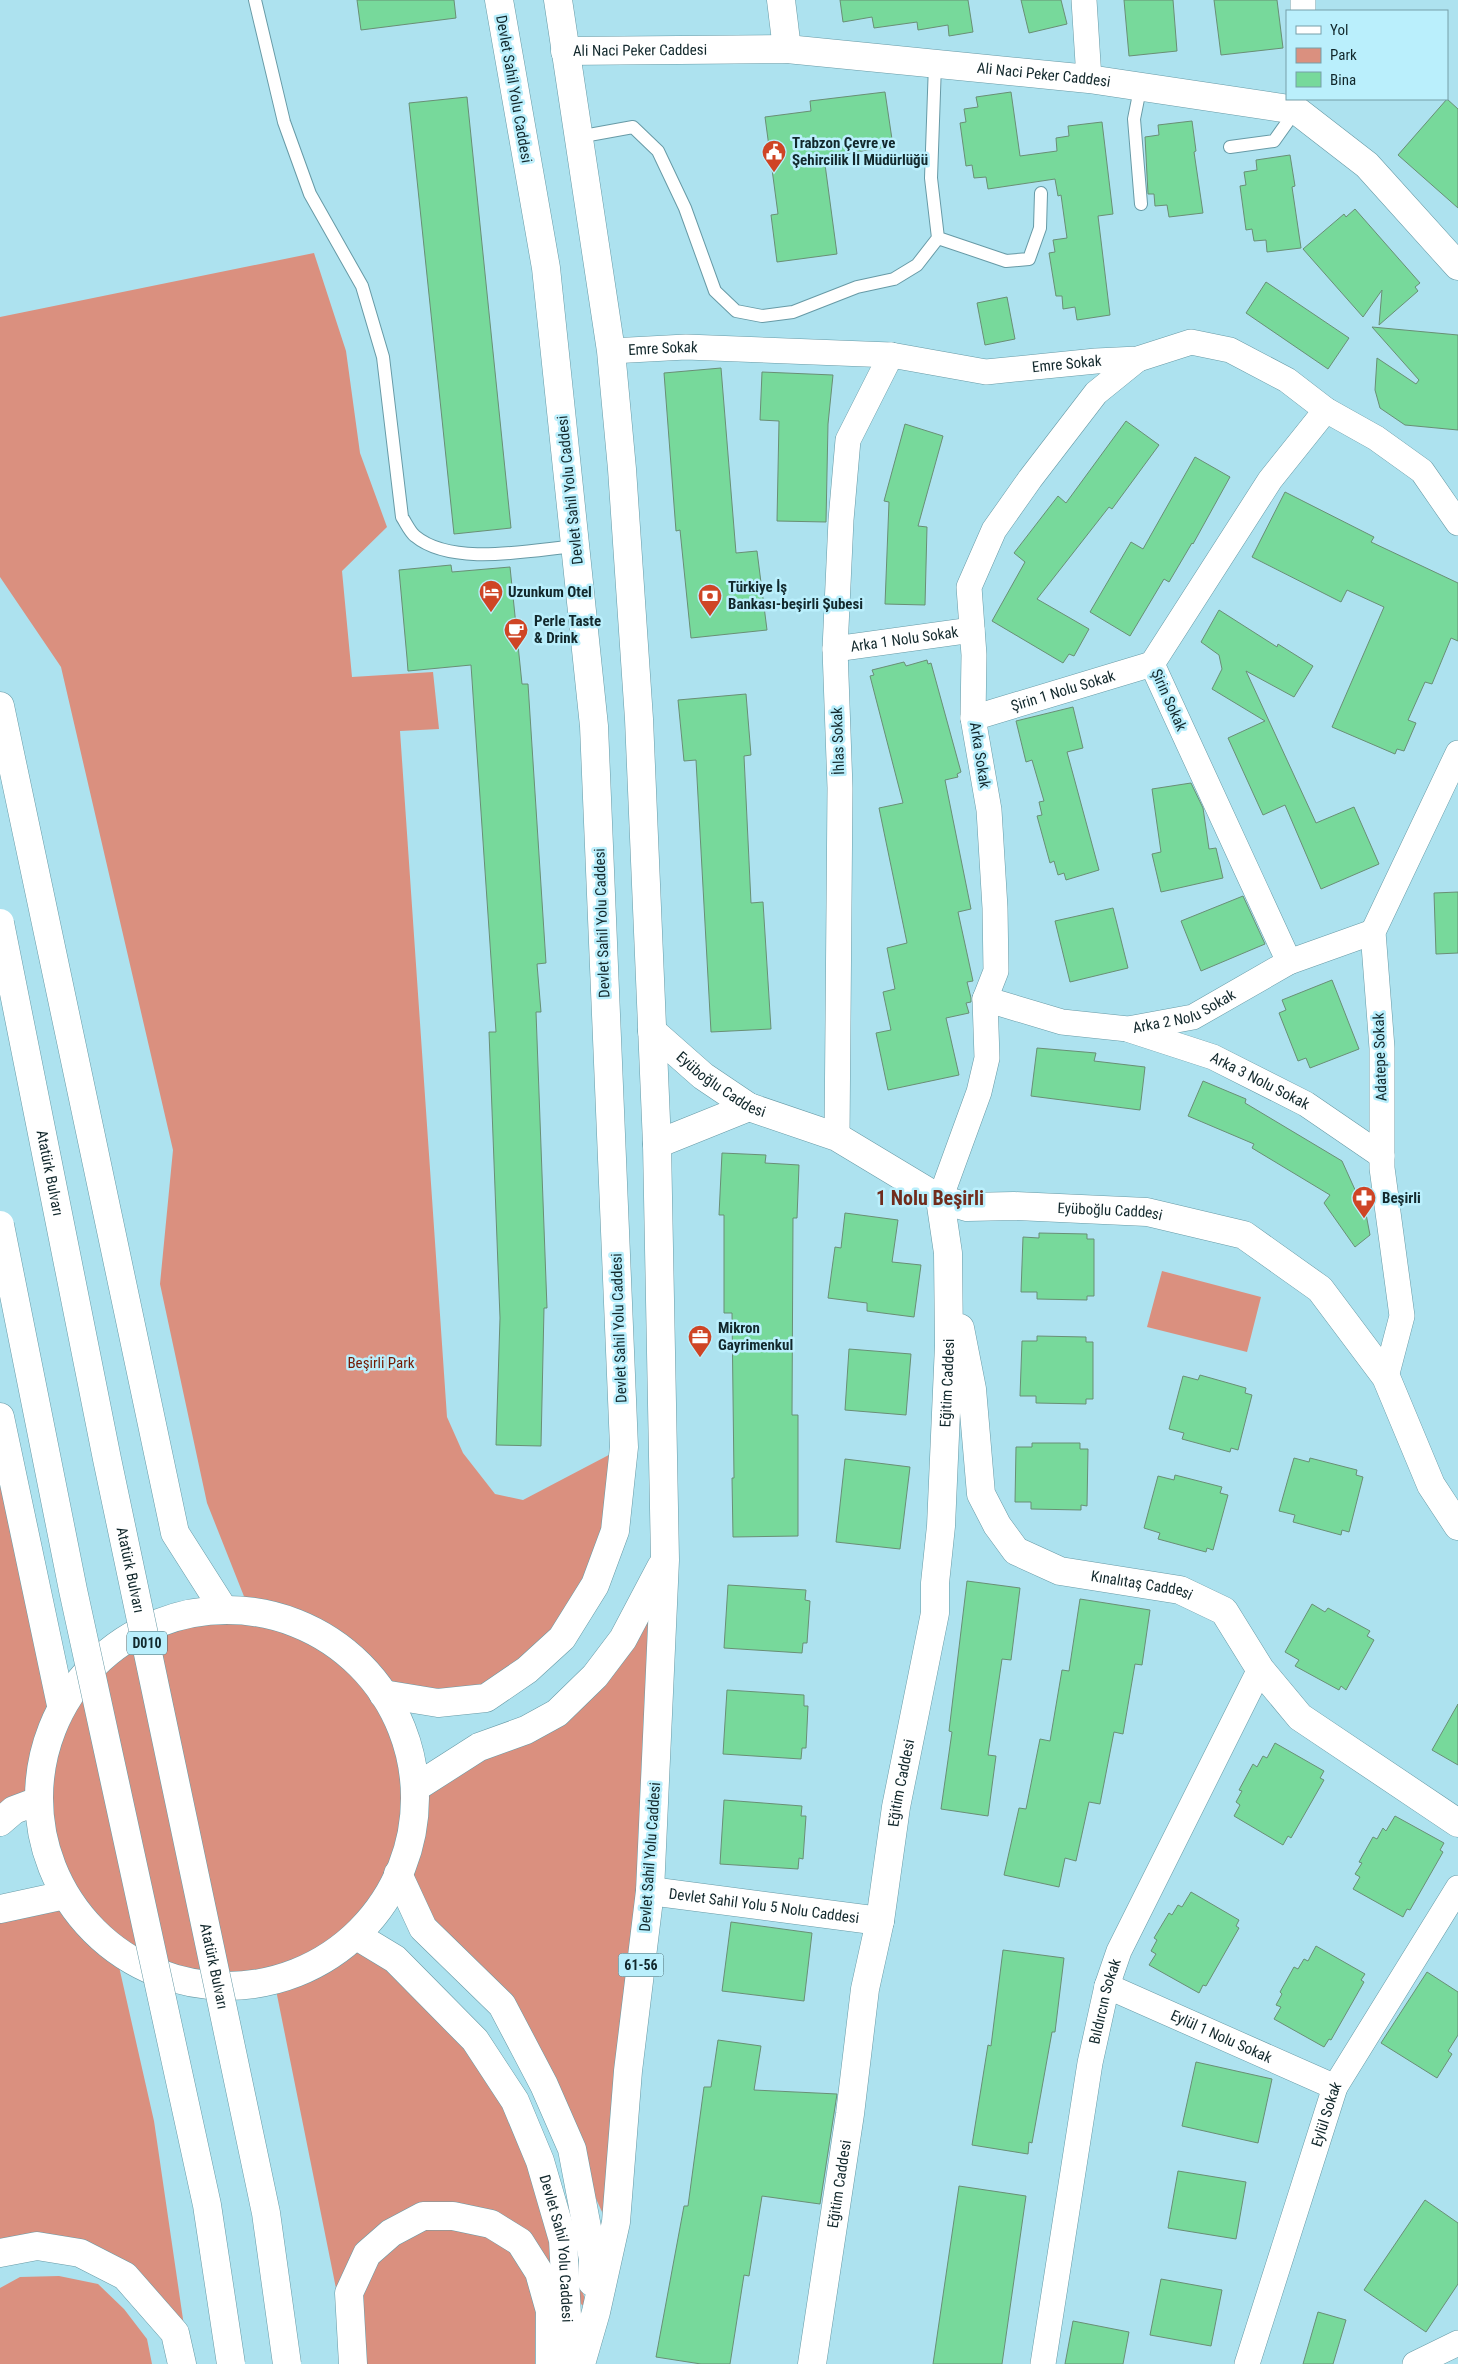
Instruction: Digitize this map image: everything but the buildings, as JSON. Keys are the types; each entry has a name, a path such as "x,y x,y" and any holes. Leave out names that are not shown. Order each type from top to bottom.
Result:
{"main road":[{"name":"Devlet Sahil Yolu Caddesi","path":"383,1694 438,1703 486,1698 527,1670 562,1638 595,1586 615,1530 624,1447 594,726 546,268 499,0"},
{"name":"Devlet Sahil Yolu Caddesi","path":"558,0 611,351 622,470 639,719 657,1144 664,1560 650,1891 628,2072 616,2222 596,2312 577,2362"},
{"path":"780,0 787,49"},
{"name":"Ali Naci Peker Caddesi","path":"565,51 787,49 935,71 1089,79 1140,89 1297,105"},
{"path":"1297,105 1366,165 1458,266"},
{"path":"0,706 175,1533 224,1610"},
{"name":"Atatürk Bulvarı","path":"0,923 107,1459 266,2213 287,2364"},
{"name":"Eyüboğlu Caddesi","path":"652,1032 703,1076 749,1107 837,1137 940,1200 967,1207 1014,1206 1147,1212 1244,1235 1320,1290 1386,1377 1431,1484 1458,1526"},
{"path":"657,1144 749,1107"},
{"name":"Eğitim Caddesi","path":"812,2364 850,2114 865,1989 880,1921 896,1807 935,1613 935,1583 942,1526 949,1345 948,1253 940,1200"},
{"path":"0,1225 73,1590 207,2205 231,2364"},
{"name":"Kınalıtaş Caddesi","path":"949,1288 964,1342 972,1389 981,1494 997,1525 1016,1551 1060,1571 1180,1590 1224,1611 1260,1669 1300,1717 1458,1823"},
{"path":"0,1416 62,1705"},
{"name":"Devlet Sahil Yolu Caddesi","path":"418,1786 479,1747 526,1730 557,1713 595,1676 622,1639 664,1560"},
{"path":"249,1609 311,1627 363,1666 383,1694 399,1718 418,1786 412,1838 392,1892 357,1936 310,1969 255,1986 191,1984 131,1962 82,1920 65,1895 50,1864 38,1801 47,1737 62,1705 78,1680 126,1637 185,1613 249,1609"},
{"path":"0,1822 14,1810 38,1801"},
{"name":"Devlet Sahil Yolu Caddesi","path":"398,1874 423,1928 502,2005 544,2085 572,2149 594,2259 590,2311 577,2362"},
{"name":"Devlet Sahil Yolu 5 Nolu Caddesi","path":"650,1891 880,1921"},
{"path":"0,1909 65,1895"},
{"name":"Devlet Sahil Yolu Caddesi","path":"357,1936 395,1959 475,2040 515,2101 540,2161 563,2240 569,2352 577,2362"},
{"path":"353,2364 350,2292 367,2254 391,2233 423,2216 453,2216 491,2224 520,2242 539,2272 550,2311 550,2364"},
{"path":"0,2253 38,2246 80,2253 126,2276 175,2333 182,2364"}],"street":[{"path":"1084,0 1089,79"},
{"name":"Emre Sokak","path":"611,351 686,347 891,355 986,372 1096,361 1138,359 1192,342 1230,350 1287,380 1326,410 1376,438 1422,471 1458,524"},
{"name":"İhlas Sokak","path":"837,1137 840,788 835,649 841,520 848,440 891,355"},
{"name":"Arka Sokak","path":"940,1200 948,1173 961,1145 985,1067 987,1058 985,999 996,971 995,908 989,810 973,718 974,655 969,587 994,530 1030,479 1096,394 1138,359"},
{"name":"Şirin Sokak","path":"1289,962 1152,664 1270,480 1326,410"},
{"name":"Arka 1 Nolu Sokak","path":"835,649 972,630"},
{"name":"Şirin 1 Nolu Sokak","path":"973,718 1152,664"},
{"name":"Adatepe Sokak","path":"1386,1377 1402,1316 1382,1168 1382,1048 1374,932 1458,753"},
{"name":"Arka 2 Nolu Sokak","path":"985,999 1062,1022 1128,1030 1193,1016 1289,962 1374,932"},
{"name":"Arka 3 Nolu Sokak","path":"1128,1030 1213,1057 1306,1104 1382,1156"},
{"name":"Bıldırcın Sokak","path":"1042,2364 1090,2063 1107,1986 1119,1951 1260,1669"},
{"name":"Eylül Sokak","path":"1247,2364 1335,2087 1458,1888"},
{"name":"Eylül 1 Nolu Sokak","path":"1107,1986 1335,2087"},
{"path":"1415,2364 1458,2343"}],"lane":[{"path":"255,0 284,122 310,194 362,286 383,357 402,517 414,536 445,552 469,555 576,546"},
{"path":"578,137 633,127 658,151 685,208 715,291 736,311 762,316 792,312 848,290 894,279 917,265 938,238 931,178 935,71"},
{"path":"1140,89 1134,119 1141,204"},
{"path":"1230,147 1274,141 1297,105"},
{"path":"938,238 1006,261 1029,260 1040,228 1041,193"}],"green space":[{"name":"Beşirli Park","path":"314,253 346,351 360,453 387,527 342,571 352,677 433,672 439,729 400,731 447,1417 463,1453 495,1494 523,1500 624,1447 595,1585 486,1698 399,1697 401,1724 418,1786 557,1713 643,1602 667,1625 608,2225 544,2085 398,1875 357,1936 475,2040 563,2240 590,2312 544,2271 536,2276 535,2364 353,2364 348,2348 274,1980 255,1986 191,1985 131,1962 115,1949 154,2121 184,2326 175,2333 80,2253 0,2253 0,1909 65,1895 77,1912 49,1865 40,1817 0,1828 0,1417 61,1705 52,1729 78,1681 126,1637 185,1613 249,1609 207,1503 160,1284 173,1150 61,667 0,577 0,317"},
{"path":"1162,1271 1261,1297 1247,1352 1147,1327"},
{"path":"59,2276 98,2284 124,2309 147,2339 152,2364 0,2364 0,2288 20,2277"}],"place":[{"name":"Trabzon Çevre ve Şehircilik İl Müdürlüğü","path":"774,173"},
{"name":"Uzunkum Otel","path":"491,613"},
{"name":"Türkiye İş Bankası-beşirli Şubesi","path":"710,617"},
{"name":"Perle Taste & Drink","path":"516,651"},
{"name":"Beşirli","path":"1364,1219"},
{"name":"Mikron Gayrimenkul","path":"700,1358"}],"district":[{"name":"1 Nolu Beşirli","path":"930,1198"}]}
